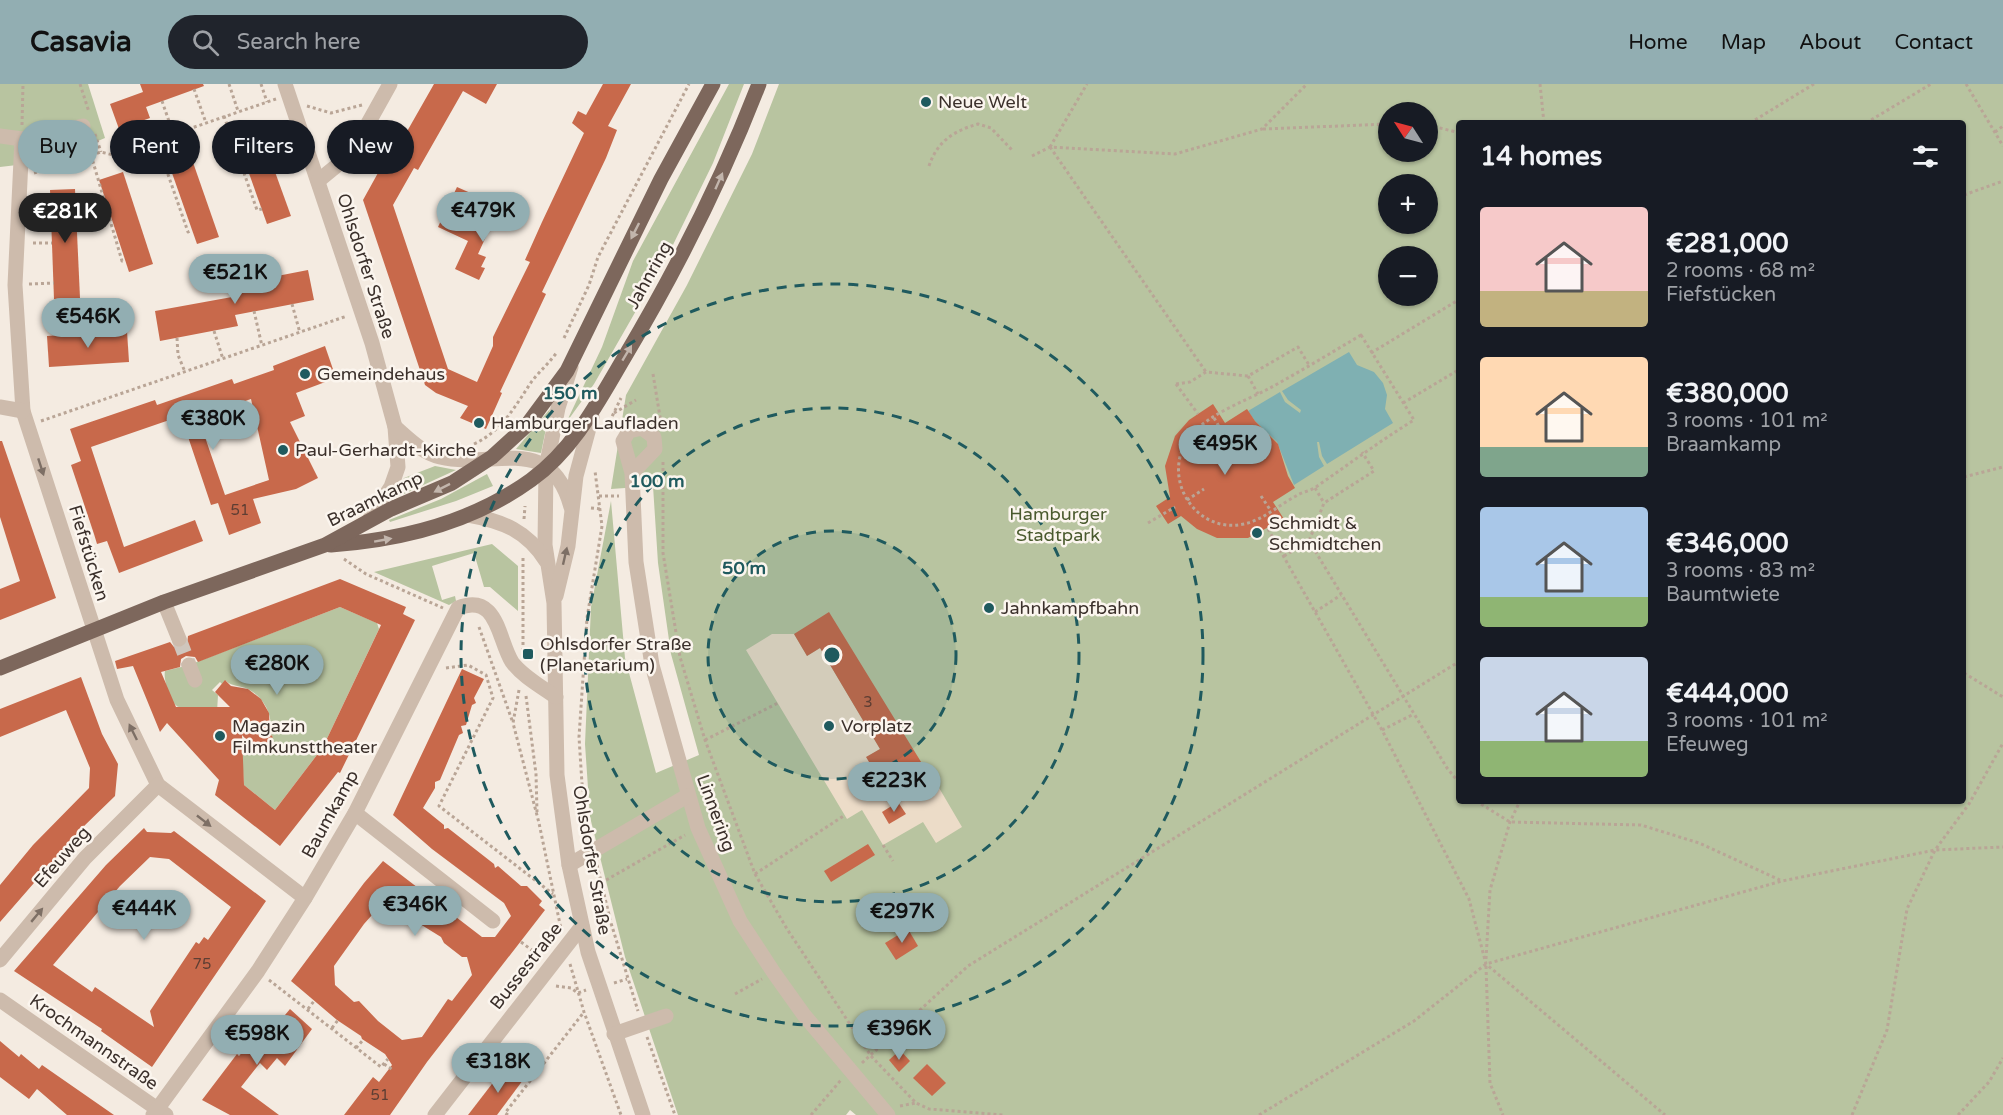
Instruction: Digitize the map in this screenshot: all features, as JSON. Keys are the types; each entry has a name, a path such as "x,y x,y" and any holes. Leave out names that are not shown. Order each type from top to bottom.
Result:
{"main road":[{"name":"Jahnring","path":"602,300 662,179 713,84"},
{"name":"Jahnring","path":"546,468 572,440 598,403 673,273 703,214 759,84"},
{"name":"Braamkamp","path":"0,668 92,629 325,545 369,520 452,483 492,457 538,412 575,356 602,300"},
{"name":"Braamkamp","path":"325,545 392,539 468,515 511,493 546,468"}],"street":[{"path":"318,181 351,154 390,84"},
{"name":"Ohlsdorfer Straße","path":"288,93 361,311 395,427 398,467 391,487 369,520"},
{"path":"0,136 18,138"},
{"name":"Fiefstücken","path":"19,174 15,285 26,418 92,629 117,700 158,785 305,898"},
{"name":"Ohlsdorfer Straße","path":"575,356 558,408 546,468 545,545 554,603 557,775 569,865 582,926 614,1034 643,1115"},
{"name":"Ohlsdorfer Straße","path":"554,603 568,546 571,507 586,433 598,403"},
{"path":"0,407 26,418"},
{"path":"395,427 422,449 440,457 472,461 492,457 524,458 546,468 561,482 571,507"},
{"name":"Linnering","path":"632,473 636,562 652,665 687,796 698,828 740,921 774,973 804,1015 888,1115"},
{"path":"468,515 496,521 518,530 537,547 548,564"},
{"path":"164,602 179,639"},
{"name":"Baumkamp","path":"159,1113 258,971 305,898 355,813 453,613 465,606 478,606 495,619 506,650 519,670 556,697"},
{"path":"189,665 195,680"},
{"name":"Efeuweg","path":"0,960 85,858 158,785"},
{"path":"569,865 687,796"},
{"path":"355,813 493,921"},
{"name":"Bussestraße","path":"435,1115 582,926"},
{"name":"Krochmannstraße","path":"0,1000 159,1113"},
{"path":"614,1034 666,1016"}],"path":[{"path":"22,120 23,84"},
{"path":"80,84 87,120"},
{"path":"229,84 238,111"},
{"path":"261,84 267,102"},
{"path":"483,440 508,417 556,354 589,285 598,257 689,84"},
{"path":"1050,147 1087,84"},
{"path":"1262,129 1307,84"},
{"path":"1540,84 1544,120"},
{"path":"1755,120 1814,84"},
{"path":"1871,120 1931,84"},
{"path":"1966,84 2003,146"},
{"path":"194,89 206,123"},
{"path":"200,125 288,93 331,113 381,99"},
{"path":"162,101 168,120"},
{"path":"224,116 249,179 257,210 262,209"},
{"path":"928,166 945,139 978,123 997,132 1012,150"},
{"path":"1032,156 1050,147 1175,154 1262,129 1378,124"},
{"path":"1995,132 2003,126"},
{"path":"1438,128 1456,132"},
{"path":"98,146 101,152"},
{"path":"1050,147 1206,372"},
{"path":"98,153 110,154"},
{"path":"19,178 32,174"},
{"path":"96,174 122,261 125,260"},
{"path":"170,174 188,232 192,230"},
{"path":"1966,194 2003,181"},
{"path":"15,285 54,283"},
{"path":"1371,353 1456,301"},
{"path":"292,304 300,333"},
{"path":"254,311 262,346"},
{"path":"26,418 185,372 361,311"},
{"path":"214,331 223,359"},
{"path":"1361,335 1371,353 1414,420 1362,452 1315,488 1243,525 1220,524 1203,517 1187,500 1178,478 1180,456 1194,432 1214,418 1361,335"},
{"path":"177,338 178,355 185,372"},
{"path":"1197,414 1176,384 1191,382 1206,372 1248,376 1298,347 1309,365"},
{"path":"1403,403 1456,371"},
{"path":"653,374 662,428"},
{"path":"1248,376 1258,394"},
{"path":"606,429 613,413 636,399"},
{"path":"1214,418 1224,435"},
{"path":"663,451 662,514 666,576 680,657 705,740 754,874 787,929 871,1056 916,1103 929,1109 1003,1115"},
{"path":"1284,556 1309,541 1324,503 1374,471 1362,452"},
{"path":"1966,476 2003,467"},
{"path":"588,831 579,737 587,618 599,554 601,508 595,469"},
{"path":"1315,488 1324,503"},
{"path":"1187,500 1204,489"},
{"path":"1261,496 1271,511"},
{"path":"524,518 518,506 537,506"},
{"path":"1148,524 1175,507"},
{"path":"591,508 601,508"},
{"path":"1268,529 1382,730 1469,899 1486,964 1665,1115"},
{"path":"1309,541 1447,768 1456,779"},
{"path":"325,545 366,574 444,609"},
{"path":"523,550 524,652"},
{"path":"1315,612 1341,595"},
{"path":"478,625 513,723 537,815 563,937"},
{"path":"871,1056 968,966 1456,663"},
{"path":"427,670 468,666 486,675 493,698 439,806 553,894"},
{"path":"1966,674 2003,697"},
{"path":"513,723 523,680"},
{"path":"525,686 536,774 537,815"},
{"path":"705,740 778,703"},
{"path":"1382,730 1414,714"},
{"path":"1852,1115 1887,1030 1907,909 1935,850 1969,804 2003,743"},
{"path":"1481,804 1510,822 1641,825 1699,843 1782,881"},
{"path":"1503,1115 1490,1083 1486,964 1490,890 1510,822 1519,804"},
{"path":"754,874 845,815"},
{"path":"601,884 698,828"},
{"path":"883,845 892,861"},
{"path":"1259,1115 1414,1021 1486,964 1782,881 1935,850 2003,847"},
{"path":"596,862 627,979 675,1115"},
{"path":"521,942 552,965"},
{"path":"568,956 584,1012 621,1115"},
{"path":"258,971 381,1067 388,1059"},
{"path":"735,994 774,973"},
{"path":"541,979 551,986 561,985 578,993"},
{"path":"606,985 627,979"},
{"path":"307,1010 314,1001"},
{"path":"508,1115 505,1113 584,1012"},
{"path":"331,1029 338,1020"},
{"path":"356,1048 363,1040"},
{"path":"1958,1115 1969,1106 1989,1082 2003,1058"},
{"path":"384,1064 393,1070"}],"green space":[{"path":"0,84 88,84 105,138 98,141 98,120 18,120 18,165 0,167"},
{"path":"729,84 744,84 713,163 668,255 594,384 566,423 602,347 633,261"},
{"name":"Hamburger Stadtpark","path":"779,84 2003,84 2003,1115 856,1115 850,1110 846,1115 678,1115 625,957 590,817 585,744 591,607 611,501 625,658 656,773 699,755 671,654 658,563 653,486 611,489 626,395 687,285 752,154"},
{"path":"550,409 541,453 516,449"},
{"path":"435,466 456,470 395,498 404,478"},
{"path":"487,474 493,486 456,501 390,522 389,520 441,499"},
{"path":"492,544 518,566 518,611 490,587 484,587 474,553 432,566 442,600 455,596 456,601 449,605 374,572"},
{"path":"340,607 377,623 379,629 323,747 275,810 244,785 242,756 250,748 242,740 257,745 258,752 273,737 270,734 269,714 263,702 248,689 226,681 222,684 220,682 212,690 218,695 217,712 212,722 199,707 183,708 176,705 168,690 165,671 189,665"}],"shaded area":[{"name":"Vorplatz","path":"772,634 794,634 807,656 820,648 880,749 867,757 888,792 928,769 962,827 936,843 923,822 883,845 862,810 847,819 746,650"}],"water":[{"path":"1349,352 1357,365 1374,372 1383,383 1387,395 1385,409 1393,423 1327,464 1322,456 1319,442 1317,442 1319,457 1324,466 1294,485 1277,442 1248,411 1280,392 1285,402 1300,413 1301,410 1288,400 1282,391"}],"building":[{"path":"140,84 203,84 204,86 146,107 150,118 116,120 110,104 143,92"},
{"path":"434,84 497,84 486,104 463,91 418,170 414,168 414,120"},
{"path":"603,84 631,84 608,126 617,130 606,158 542,292 546,294 500,392 502,393 486,429 460,418 468,406 436,393 425,385 363,200 377,174 411,174 393,205 448,369 477,382 493,346 493,337 530,262 525,260 584,133 572,123 578,111 586,115"},
{"path":"124,174 153,264 129,272 99,180"},
{"path":"172,174 197,174 219,237 197,244"},
{"path":"249,174 276,174 291,216 267,224"},
{"path":"457,187 500,206 478,254 486,257 481,267 485,268 479,280 455,269 468,241 438,227"},
{"path":"75,189 80,298 54,299 50,190"},
{"path":"308,270 314,300 235,315 238,326 160,341 155,311 232,297 230,285"},
{"path":"127,331 129,362 49,367 47,336"},
{"path":"325,346 336,378 296,393 305,416 290,422 318,478 296,489 253,499 261,523 229,535 218,503 211,505 181,416 91,447 124,547 195,520 203,541 119,573 107,541 97,544 71,465 81,461 70,429 155,400 157,405 232,379 234,384 274,370 273,366","holes":["251,399 269,480 225,495 198,417"]},
{"path":"1213,404 1225,423 1247,409 1255,421 1278,444 1288,476 1295,488 1273,502 1284,519 1248,538 1217,538 1197,529 1181,516 1168,524 1156,506 1170,497 1165,466 1175,436 1189,420"},
{"path":"0,441 2,441 56,598 0,620 0,589 20,581 0,517"},
{"path":"340,579 406,607 403,614 415,620 340,773 338,772 280,846 215,795 219,780 167,723 160,732 133,666 117,669 115,661 170,642 174,647 182,648 187,644 188,636","holes":["340,607 381,625 323,747 275,810 244,785 242,735 258,752 273,737 270,734 269,713 261,699 248,689 231,686 225,680 215,692 230,707 176,707 161,672 180,667 181,659 186,656 195,657 198,662"]},
{"path":"829,612 926,770 888,793 866,757 880,749 820,648 807,656 794,634"},
{"path":"462,669 484,679 474,698 476,703 472,705 466,725 461,726 463,733 459,735 440,780 435,782 435,788 423,808 444,825 444,829 448,828 494,864 495,868 498,866 521,886 527,886 542,901 539,905 545,910 427,1062 390,1115 344,1115 373,1077 379,1082 392,1065 385,1054 337,1020 291,981 364,883 383,861 482,937 495,937 511,916 504,903 432,849 393,815","holes":["388,897 413,919 418,919 420,924 441,937 444,943 462,957 467,957 472,975 452,1001 448,999 422,1037 402,1040 378,1021 359,1001 354,1002 335,985 334,966 364,924"]},
{"path":"81,677 102,734 118,764 115,796 81,829 0,922 0,885 33,845 89,788 90,768 66,710 0,737 0,709"},
{"path":"898,802 906,814 889,824 882,812"},
{"path":"144,828 147,832 171,833 174,831 266,901 152,1067 101,1031 102,1029 14,971 106,865","holes":["150,857 169,859 231,907 208,940 204,937 199,944 196,942 150,1011 154,1027 95,987 92,992 53,965 120,886"]},
{"path":"868,844 875,855 831,882 824,871"},
{"path":"908,929 918,946 896,960 885,943"},
{"path":"290,1009 312,1029 285,1066 277,1058 267,1070 260,1063 241,1087 279,1115 230,1115 202,1100 237,1054 239,1056 269,1021 275,1027"},
{"path":"0,1041 19,1057 21,1054 39,1069 42,1065 114,1115 67,1115 37,1089 29,1099 0,1077"},
{"path":"900,1050 910,1061 899,1072 889,1060"},
{"path":"927,1064 946,1083 932,1096 913,1078"},
{"path":"505,1067 523,1080 497,1115 468,1115"}],"tunnel":[{"path":"179,639 189,665"}],"place":[{"name":"Neue Welt","path":"926,102"},
{"name":"Gemeindehaus","path":"305,374"},
{"name":"Hamburger Laufladen","path":"479,423"},
{"name":"Paul-Gerhardt-Kirche","path":"283,450"},
{"name":"Schmidt & Schmidtchen","path":"1257,533"},
{"name":"Jahnkampfbahn","path":"989,608"},
{"name":"Ohlsdorfer Straße (Planetarium)","path":"528,654"},
{"name":"Vorplatz","path":"829,726"},
{"name":"Magazin Filmkunsttheater","path":"220,736"}]}
